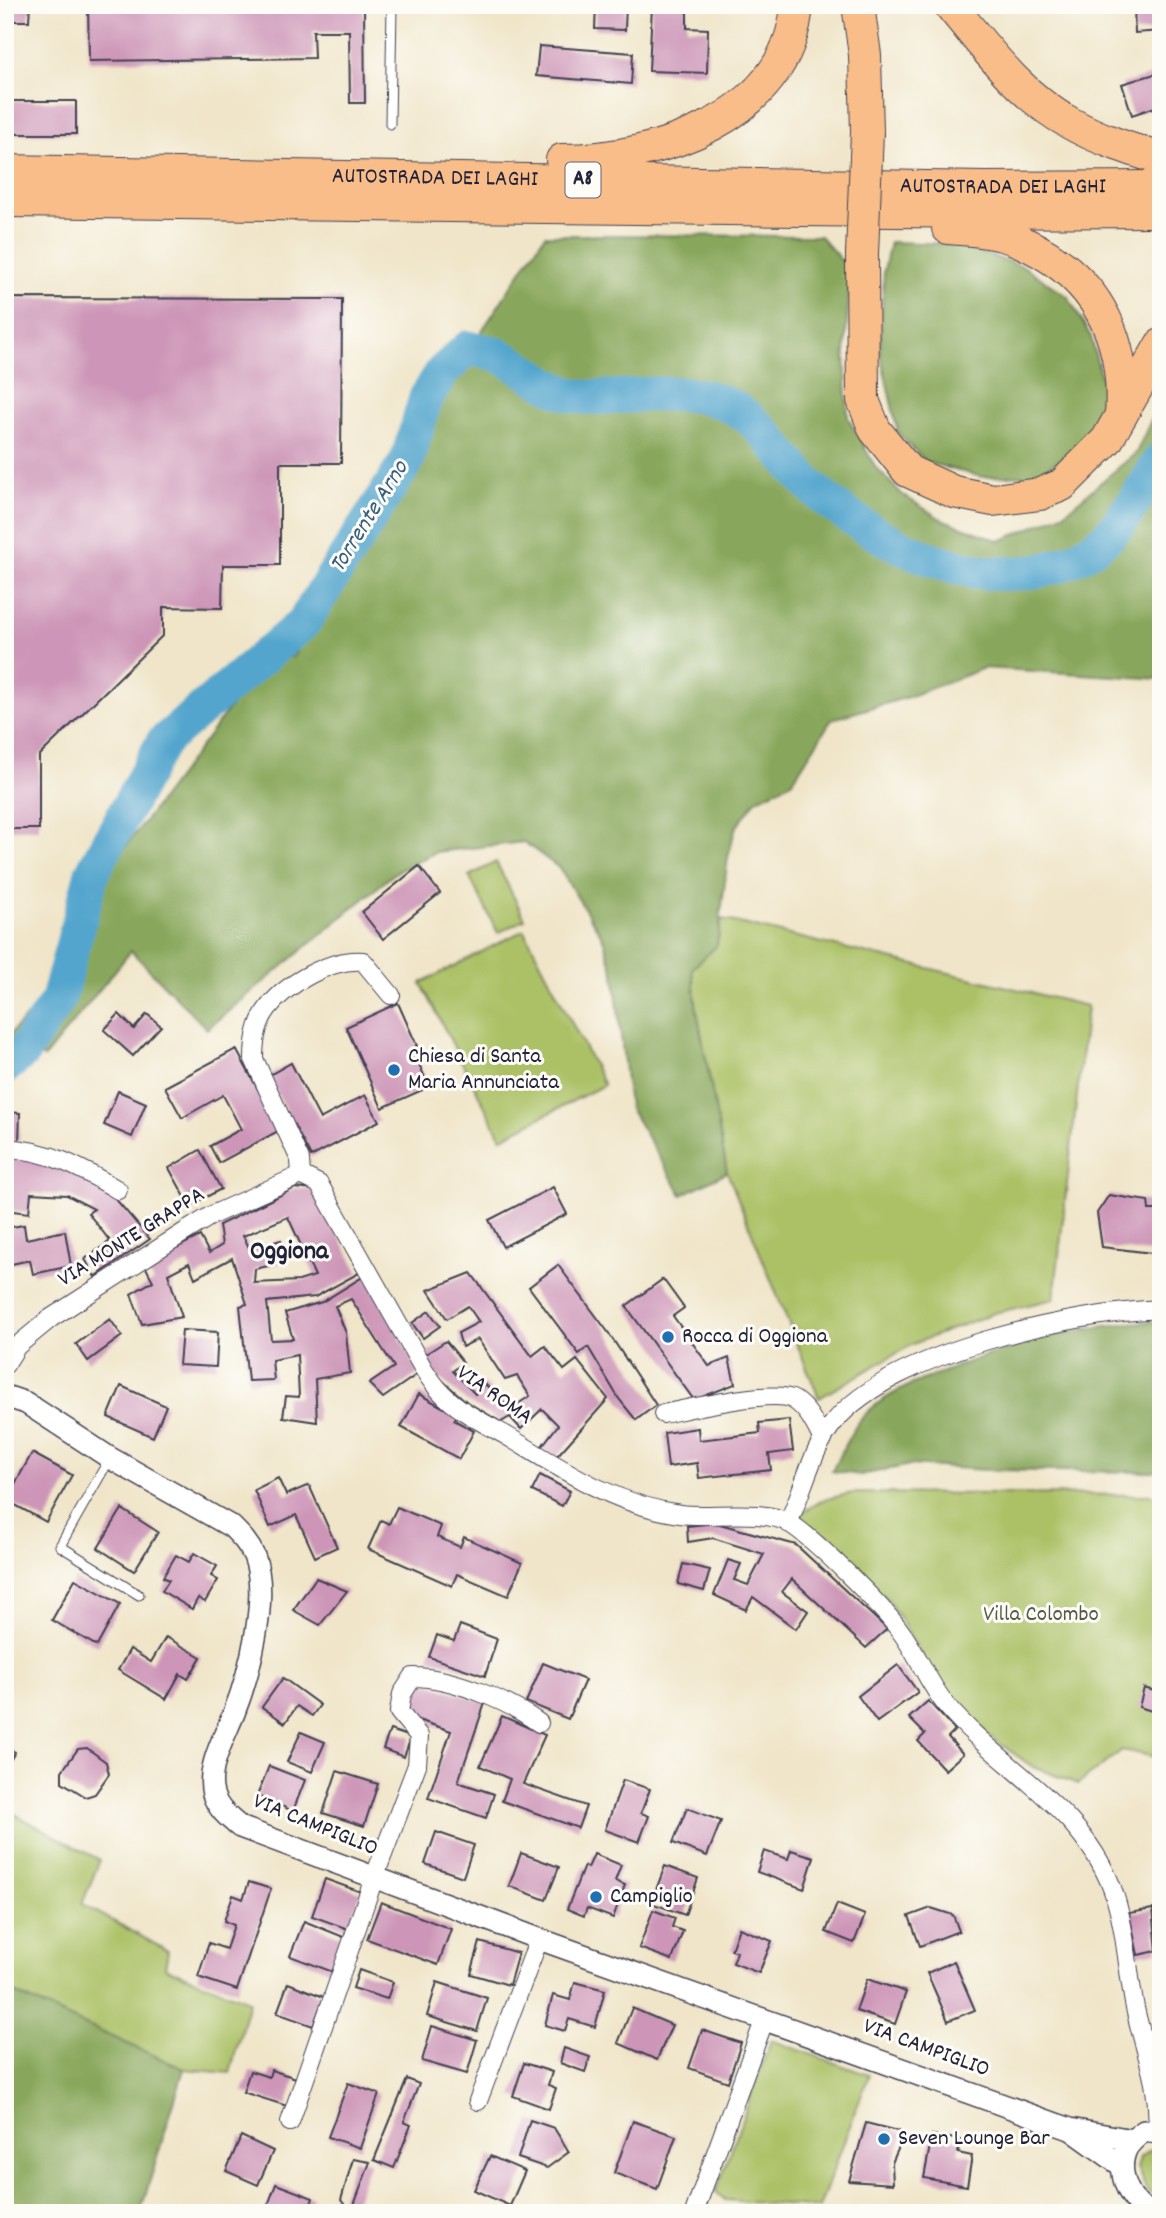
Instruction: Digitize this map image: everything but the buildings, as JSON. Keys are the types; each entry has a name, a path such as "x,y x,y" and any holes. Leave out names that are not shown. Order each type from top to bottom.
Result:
{"highway":[{"path":"74,171 236,162 597,159 637,153 701,130 727,116 754,95 788,49 796,25 797,5"},
{"path":"858,5 865,55 867,132 862,254 863,400 875,430 908,471 954,492 993,500 1040,494 1062,485 1107,440 1161,345"},
{"path":"950,5 997,61 1068,122 1104,140 1161,159"},
{"name":"AUTOSTRADA DEI LAGHI","path":"5,171 971,187 1161,187"},
{"name":"AUTOSTRADA DEI LAGHI","path":"5,201 986,212 1161,211"},
{"path":"507,205 696,219 930,226 1015,239 1054,260 1082,282 1097,303 1111,329 1118,352 1124,382 1121,415"}],"street":[{"path":"301,1175 300,1160 254,1059 254,1043 268,1007 325,966 347,960 363,961 391,995"},
{"path":"5,1148 41,1152 61,1159 118,1190"},
{"name":"VIA MONTE GRAPPA","path":"5,1365 17,1346 51,1318 183,1233 212,1216 301,1175"},
{"name":"VIA ROMA","path":"301,1175 319,1184 422,1368 440,1392 462,1409 599,1491 630,1503 680,1514 775,1518 788,1523"},
{"path":"1159,2213 1151,2213 1137,2204 1123,2176 1125,2151 1133,2140 1144,2132 1159,2133 1159,2108 1136,2012 1118,1908 1092,1849 1050,1799 946,1705 901,1632 888,1617 788,1523 823,1440 845,1409 864,1396 912,1370 967,1348 1053,1322 1113,1312 1161,1309"},
{"name":"VIA CAMPIGLIO","path":"5,1396 26,1403 110,1458 232,1527 246,1540 255,1558 259,1597 249,1665 212,1775 213,1795 223,1813 240,1827 764,2021 1070,2129 1133,2140"},
{"path":"663,1414 765,1397 792,1398 810,1415 823,1440"},
{"path":"290,2122 374,1878 417,1765 419,1736 399,1712 402,1694 409,1680 413,1677 435,1678 515,1707 539,1723"},
{"path":"478,2101 539,1939"},
{"path":"694,2213 764,2021"},
{"name":"VIA CAMPIGLIO","path":"1070,2129 1122,2166"}],"lane":[{"path":"390,124 392,5"},
{"path":"110,1458 60,1546 139,1595"}],"green space":[{"path":"545,235 820,236 850,270 845,354 848,418 876,468 903,495 941,519 1000,541 1063,514 1136,453 1161,399 1161,679 984,668 908,697 832,719 792,782 756,800 735,829 728,857 717,945 692,969 697,1011 727,1172 682,1195 629,1107 614,973 603,938 559,868 524,842 436,852 396,872 207,1029 131,951 44,1058 6,1038 37,1006 62,954 123,850 269,655 293,657 423,435 447,384"},
{"path":"890,242 952,244 1023,266 1068,297 1091,337 1106,397 1086,444 1034,475 982,477 926,462 898,433 880,352 884,271"},
{"path":"496,862 525,919 498,933 469,876"},
{"path":"722,919 1087,1006 1054,1299 994,1313 913,1344 819,1398 727,1172 697,1011 692,968 717,945"},
{"path":"524,930 604,1085 501,1138 421,983"},
{"path":"1161,1321 1161,1469 1153,1472 985,1470 910,1465 861,1475 832,1471 849,1437 865,1414 906,1387 996,1352 1050,1337 1104,1326"},
{"name":"Villa Colombo","path":"852,1493 1150,1495 1161,1498 1161,1758 1122,1750 1078,1784 1033,1767 989,1736 943,1689 888,1600 807,1528 801,1513 823,1500"},
{"path":"5,1809 100,1860 82,1904 168,1951 165,1968 249,2001 230,2073 184,2069 5,1989"},
{"path":"5,1989 184,2069 140,2213 5,2213"},
{"path":"771,2040 869,2075 819,2208 725,2200 716,2192"},
{"path":"1150,2150 1161,2151 1161,2197 1147,2192 1137,2168 1140,2157"}],"waterway":[{"name":"Torrente Arno","path":"5,1067 23,1052 58,1000 92,873 163,742 303,623 407,461 426,398 442,372 468,348 494,353 548,385 572,395 692,395 726,404 764,432 817,492 880,536 955,566 993,573 1031,572 1068,562 1102,541 1125,515 1161,459"}],"place":[{"name":"Chiesa di Santa Maria Annunciata","path":"394,1070"},
{"name":"Rocca di Oggiona","path":"668,1337"},
{"name":"Campiglio","path":"596,1897"},
{"name":"Seven Lounge Bar","path":"884,2139"}],"district":[{"name":"Oggiona","path":"289,1252"}]}
